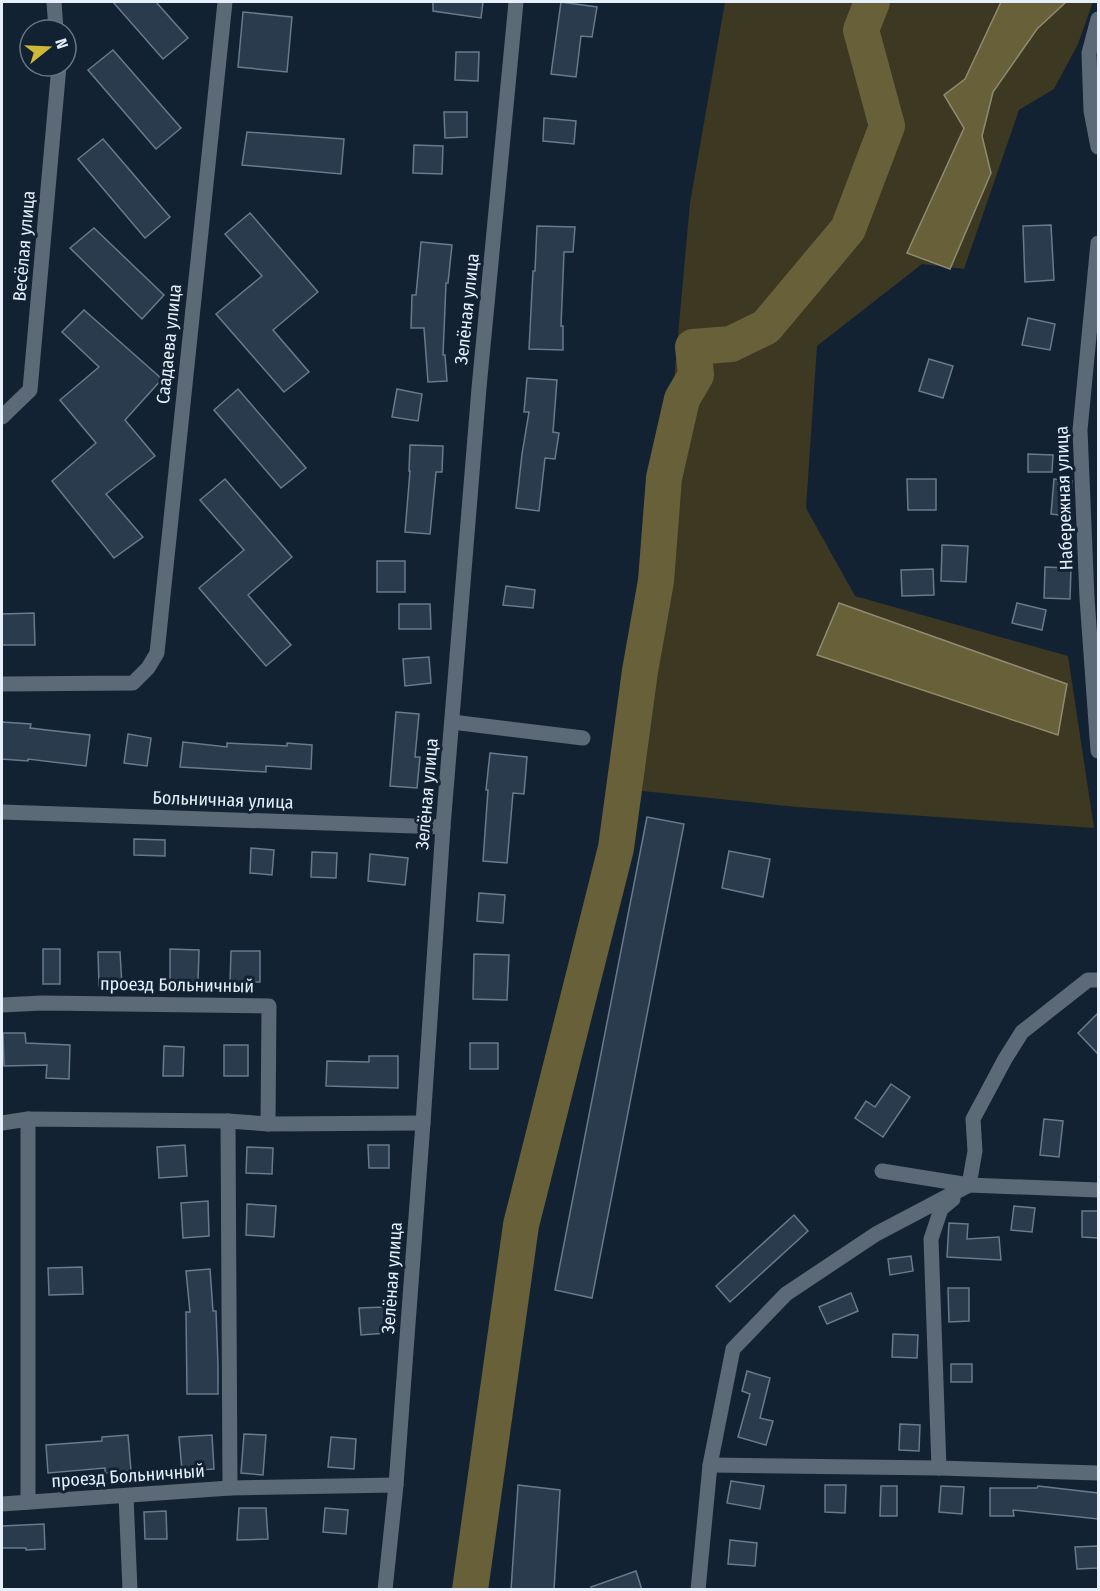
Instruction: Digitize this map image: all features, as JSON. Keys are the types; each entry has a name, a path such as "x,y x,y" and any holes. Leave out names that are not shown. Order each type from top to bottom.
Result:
{"street":[{"path":"54,2 55,18"},
{"name":"Саадаева улица","path":"2,684 133,683 148,668 157,653 225,2"},
{"name":"Зелёная улица","path":"385,1590 396,1485 443,827 479,388 516,2"},
{"path":"1098,19 1089,53 1091,111 1098,147"},
{"name":"Весёлая улица","path":"2,417 30,390 58,78"},
{"name":"Набережная улица","path":"1098,243 1080,430 1087,598 1098,752"},
{"path":"452,722 583,738"},
{"name":"Больничная улица","path":"2,812 443,827"},
{"path":"939,1468 931,1239 941,1209 969,1185 975,1151 973,1119 1022,1032 1088,980 1098,980"},
{"name":"проезд Больничный","path":"2,1005 42,1003 269,1006 268,1124"},
{"path":"2,1123 28,1119 228,1121 268,1124 423,1124"},
{"name":"проезд Больничный","path":"28,1119 28,1502"},
{"name":"проезд Больничный","path":"228,1121 230,1488"},
{"path":"882,1171 969,1185 1098,1190"},
{"path":"698,1590 710,1465 733,1349 786,1294 876,1234 969,1185"},
{"path":"710,1465 1098,1473"},
{"name":"проезд Больничный","path":"2,1504 230,1488 396,1485"},
{"path":"126,1496 130,1590"}],"shaded area":[{"path":"725,2 1093,2 1078,44 1054,89 1019,110 964,269 922,264 817,346 806,508 855,596 1068,656 1094,828 797,807 642,791 660,589 669,435 690,203"},
{"path":"1001,2 1066,2 1037,29 993,92 982,136 991,173 950,269 907,253 964,128 944,95 965,79"},
{"path":"839,603 1067,684 1058,735 817,655"}],"building":[{"path":"113,2 156,2 188,38 163,59"},
{"path":"433,2 483,2 481,18 433,11"},
{"path":"561,2 597,7 592,37 581,36 576,77 551,74"},
{"path":"243,12 292,17 287,72 238,67"},
{"path":"113,50 181,128 156,149 88,70"},
{"path":"456,52 479,52 478,81 455,80"},
{"path":"444,112 467,112 467,137 445,138"},
{"path":"544,118 576,121 574,144 543,141"},
{"path":"247,132 344,139 341,174 242,165"},
{"path":"103,139 170,217 145,238 78,159"},
{"path":"414,145 443,146 442,174 413,173"},
{"path":"250,213 318,292 273,330 309,372 284,392 216,314 262,276 225,234"},
{"path":"1051,225 1054,280 1025,282 1023,226"},
{"path":"537,226 575,227 573,252 564,252 561,326 563,326 563,350 529,349"},
{"path":"94,228 164,295 142,319 70,248"},
{"path":"421,242 452,245 448,283 446,283 443,355 445,355 447,381 428,382 424,328 411,328 412,295 416,295"},
{"path":"84,310 162,379 125,420 155,456 106,494 143,537 114,558 52,481 96,443 60,400 99,367 62,332"},
{"path":"1028,318 1055,324 1050,350 1022,345"},
{"path":"929,359 953,366 943,398 919,391"},
{"path":"527,378 557,380 553,432 559,433 555,459 545,458 539,511 516,508 529,412 524,412"},
{"path":"238,389 306,468 281,488 214,410"},
{"path":"397,389 422,394 418,421 392,417"},
{"path":"410,445 443,446 442,472 436,472 430,534 405,532"},
{"path":"1028,454 1053,455 1052,472 1028,472"},
{"path":"225,479 292,557 248,595 291,645 266,666 199,588 244,550 200,500"},
{"path":"907,479 936,479 936,510 908,510"},
{"path":"1054,479 1072,481 1069,516 1051,514"},
{"path":"942,545 968,546 966,582 941,581"},
{"path":"377,561 405,561 405,592 377,592"},
{"path":"1045,567 1071,568 1070,599 1044,598"},
{"path":"933,569 934,595 902,596 901,570"},
{"path":"506,586 535,590 533,608 503,605"},
{"path":"1017,603 1046,610 1042,630 1012,623"},
{"path":"399,604 430,604 431,629 399,629"},
{"path":"34,613 35,645 2,645 2,614"},
{"path":"429,657 431,683 405,686 403,659"},
{"path":"396,712 419,714 415,757 420,757 417,788 390,786"},
{"path":"2,722 31,724 30,728 90,735 86,766 28,759 28,761 2,759"},
{"path":"128,734 151,738 147,766 124,763"},
{"path":"183,742 227,747 227,743 312,745 311,769 266,766 266,772 180,767"},
{"path":"490,753 527,757 524,794 513,793 507,863 483,861"},
{"path":"647,817 684,824 592,1298 555,1290"},
{"path":"134,839 165,840 165,856 134,855"},
{"path":"251,848 274,850 272,875 250,873"},
{"path":"729,851 770,859 763,897 722,888"},
{"path":"312,852 337,853 336,878 311,877"},
{"path":"370,854 408,858 405,885 368,881"},
{"path":"479,893 505,895 503,923 477,921"},
{"path":"43,949 60,949 60,984 43,984"},
{"path":"170,949 199,950 198,983 170,983"},
{"path":"231,951 260,951 260,982 230,982"},
{"path":"98,952 120,952 122,986 99,986"},
{"path":"474,954 509,955 507,1000 473,999"},
{"path":"1098,1013 1098,1054 1078,1033"},
{"path":"3,1033 25,1033 26,1043 70,1045 69,1079 46,1078 47,1065 4,1066"},
{"path":"470,1043 498,1043 498,1069 470,1069"},
{"path":"224,1045 248,1045 248,1076 224,1076"},
{"path":"164,1046 184,1047 183,1076 163,1076"},
{"path":"369,1056 398,1056 398,1088 326,1086 327,1061 369,1062"},
{"path":"891,1084 910,1097 883,1137 855,1118 866,1101 875,1107"},
{"path":"1044,1119 1063,1121 1059,1157 1040,1155"},
{"path":"185,1145 187,1176 159,1178 157,1147"},
{"path":"368,1145 389,1145 389,1168 369,1168"},
{"path":"247,1147 273,1148 272,1174 246,1173"},
{"path":"208,1201 209,1236 183,1238 181,1203"},
{"path":"247,1204 276,1206 274,1237 246,1235"},
{"path":"1014,1206 1035,1208 1032,1232 1011,1230"},
{"path":"1082,1211 1098,1211 1098,1238 1082,1237"},
{"path":"794,1215 808,1231 730,1302 716,1286"},
{"path":"949,1223 968,1224 967,1239 999,1237 1001,1260 947,1257"},
{"path":"911,1256 913,1271 890,1275 888,1259"},
{"path":"82,1267 83,1294 49,1295 48,1268"},
{"path":"210,1269 213,1311 216,1311 218,1394 187,1394 186,1312 190,1312 186,1271"},
{"path":"948,1288 969,1288 969,1321 949,1322"},
{"path":"851,1293 858,1311 827,1324 819,1307"},
{"path":"385,1307 387,1333 361,1335 359,1308"},
{"path":"893,1334 918,1335 917,1358 892,1357"},
{"path":"951,1364 972,1364 972,1382 951,1382"},
{"path":"747,1371 770,1378 760,1418 773,1421 766,1445 738,1437 750,1394 742,1391"},
{"path":"900,1424 920,1425 919,1451 899,1450"},
{"path":"244,1434 266,1435 263,1475 241,1473"},
{"path":"128,1435 131,1471 105,1473 105,1468 48,1473 46,1445 102,1441 102,1437"},
{"path":"212,1435 214,1469 182,1471 179,1437"},
{"path":"331,1437 356,1439 354,1469 328,1467"},
{"path":"731,1481 764,1486 760,1509 727,1503"},
{"path":"518,1485 560,1490 554,1590 511,1590"},
{"path":"825,1485 846,1485 845,1513 825,1512"},
{"path":"881,1486 897,1486 897,1516 880,1516"},
{"path":"941,1486 964,1487 962,1514 939,1512"},
{"path":"1038,1486 1098,1493 1098,1519 1013,1510 1014,1516 990,1516 990,1488 1037,1488"},
{"path":"239,1508 266,1508 268,1539 237,1540"},
{"path":"325,1508 348,1510 346,1534 323,1532"},
{"path":"166,1511 167,1539 145,1539 144,1512"},
{"path":"44,1524 45,1549 2,1548 2,1526"},
{"path":"730,1540 757,1543 755,1566 728,1564"},
{"path":"1098,1546 1098,1568 1077,1569 1075,1547"},
{"path":"636,1571 642,1590 591,1590 591,1587"}],"waterway":[{"path":"470,1590 521,1225 616,848 640,671 656,581 664,478 682,399 696,375 693,347 731,344 766,327 848,229 887,126 861,30 872,2"}]}
